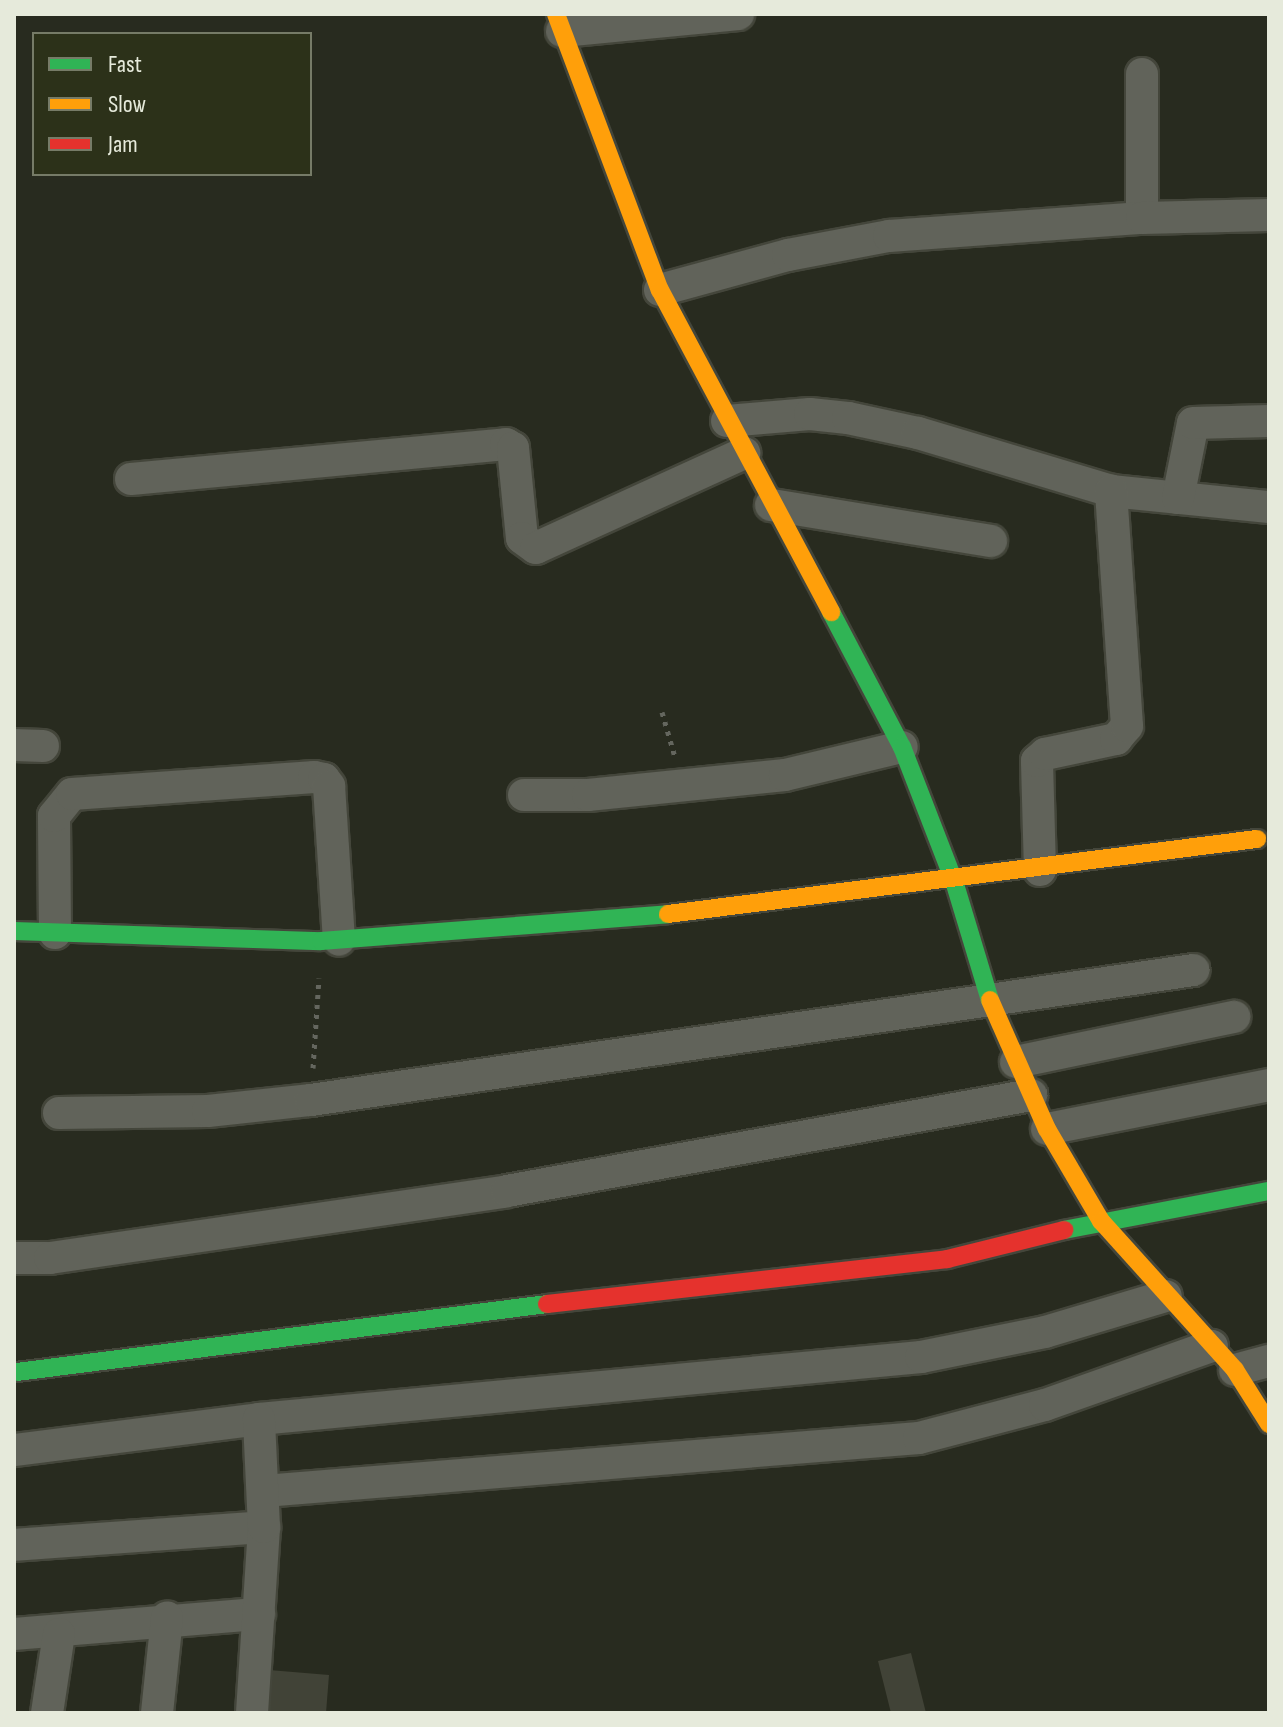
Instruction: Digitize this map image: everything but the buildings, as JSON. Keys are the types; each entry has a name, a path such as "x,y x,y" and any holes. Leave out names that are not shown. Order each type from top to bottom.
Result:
{"street":[{"path":"738,14 559,23 660,290 771,505 902,747 954,881 991,1002 1047,1129 1101,1221 1235,1370 1269,1424"},
{"path":"1142,74 1142,218"},
{"path":"660,290 788,255 889,236 1142,218 1269,215"},
{"path":"727,421 810,414 848,418 918,433 1111,491 1269,507"},
{"path":"1178,498 1193,423 1269,421"},
{"path":"131,479 506,444 513,448 522,538 536,548 744,453"},
{"path":"1040,870 1037,761 1045,754 1116,739 1127,726 1111,491"},
{"path":"771,505 991,541"},
{"path":"524,795 684,786 785,775 902,747"},
{"path":"55,933 54,816 72,794 314,777 329,786 330,941"},
{"path":"14,931 330,941 565,926 954,881 1257,839"},
{"path":"59,1113 193,1112 311,1100 1193,970"},
{"path":"1016,1062 1234,1017"},
{"path":"1047,1129 1269,1085"},
{"path":"14,1258 50,1258 507,1191 1031,1095"},
{"path":"17,1372 568,1301 947,1259 1101,1221 1269,1191"},
{"path":"14,1450 259,1419 921,1357 1045,1332 1166,1296"},
{"path":"264,1491 919,1438 1045,1405 1212,1346"},
{"path":"1235,1370 1269,1361"},
{"path":"252,1713 264,1527 259,1419"},
{"path":"14,1545 264,1527"},
{"path":"14,1634 59,1634 167,1618 259,1614"},
{"path":"157,1713 167,1618"},
{"path":"47,1713 59,1634"}],"path":[{"path":"662,712 684,786"},
{"path":"311,1100 330,941"}],"traffic: fast":[{"path":"831,612 902,747 954,881 990,1000"},
{"path":"14,931 321,941 668,914"},
{"path":"1064,1230 1269,1191"},
{"path":"17,1372 547,1304"}],"traffic: slow":[{"path":"556,14 660,290 831,612"},
{"path":"668,914 1257,839"},
{"path":"990,1000 1047,1129 1101,1221 1235,1370 1269,1424"}],"traffic: jam":[{"path":"547,1304 947,1259 1064,1230"}]}
